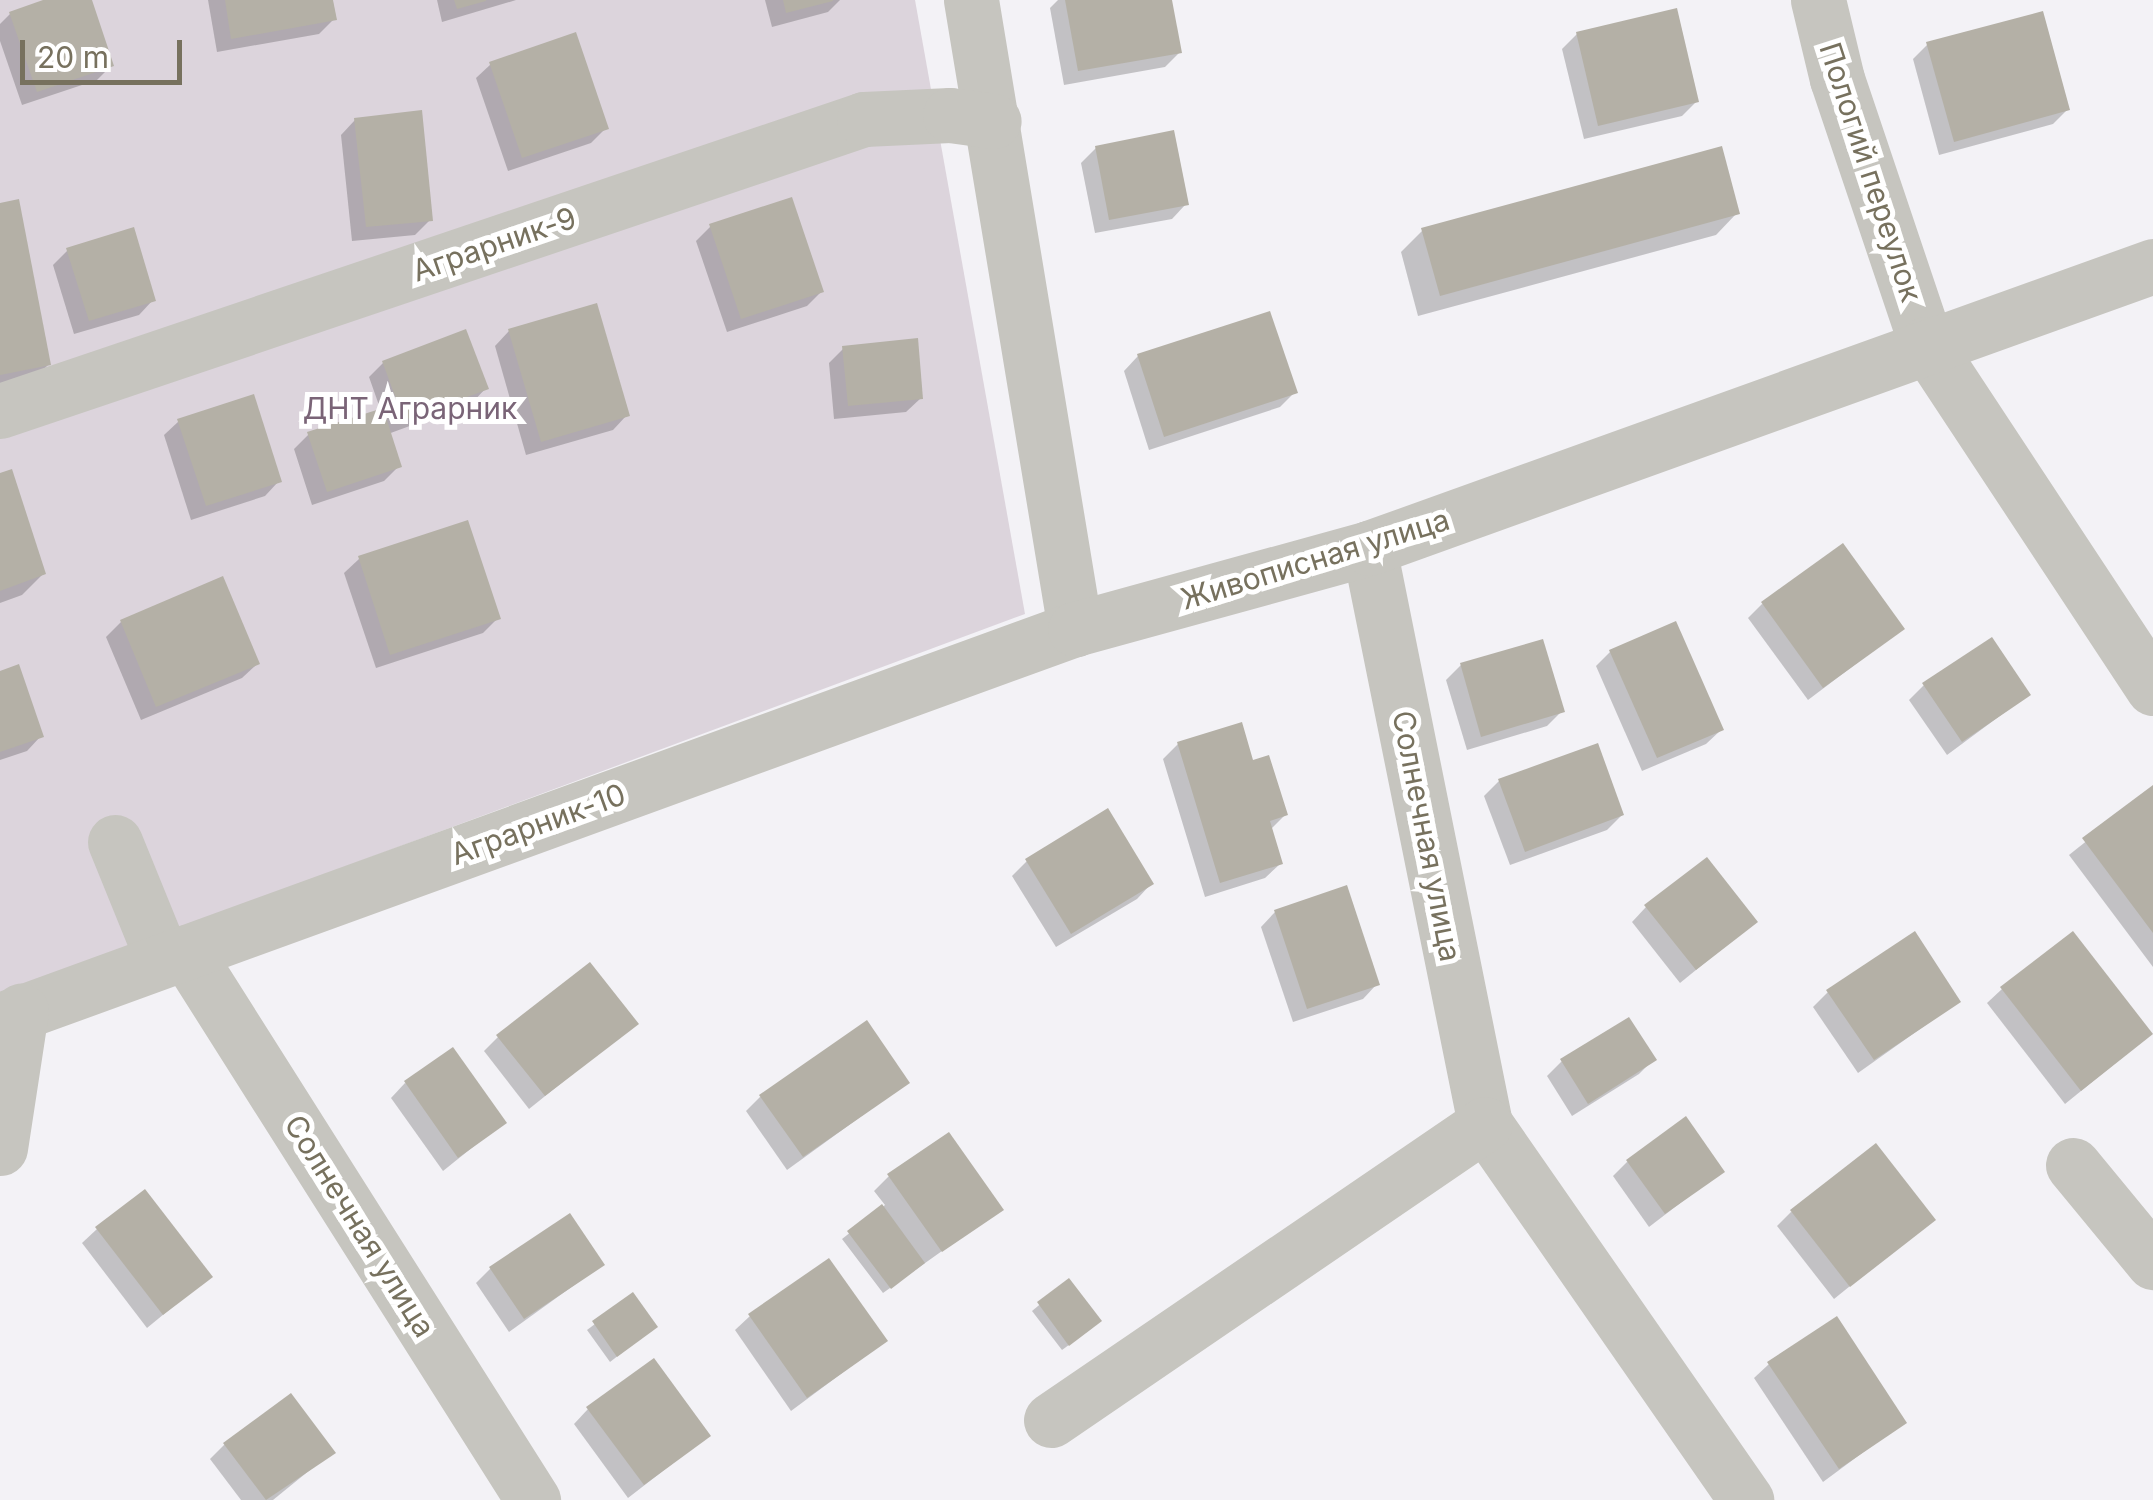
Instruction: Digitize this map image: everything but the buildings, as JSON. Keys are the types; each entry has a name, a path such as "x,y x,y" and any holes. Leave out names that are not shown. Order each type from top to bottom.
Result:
{"street":[{"path":"970,0 994,121 1075,629"},
{"name":"Пологий переулок","path":"1818,0 1837,79 1926,344 2153,688"},
{"name":"Аграрник-9","path":"0,412 864,118 950,115 994,121"},
{"name":"Живописная улица","path":"1075,629 1368,548 1926,344 2153,266"},
{"name":"Солнечная улица","path":"1368,548 1485,1124 1746,1500"},
{"name":"Аграрник-10","path":"10,1016 1075,629"},
{"name":"Солнечная улица","path":"115,842 174,956 534,1500"},
{"path":"0,1148 10,1016"},
{"path":"1052,1420 1485,1124"},
{"path":"2074,1165 2153,1262"}],"green space":[{"name":"ДНТ Аграрник","path":"0,0 915,0 1025,614 0,995"}]}
